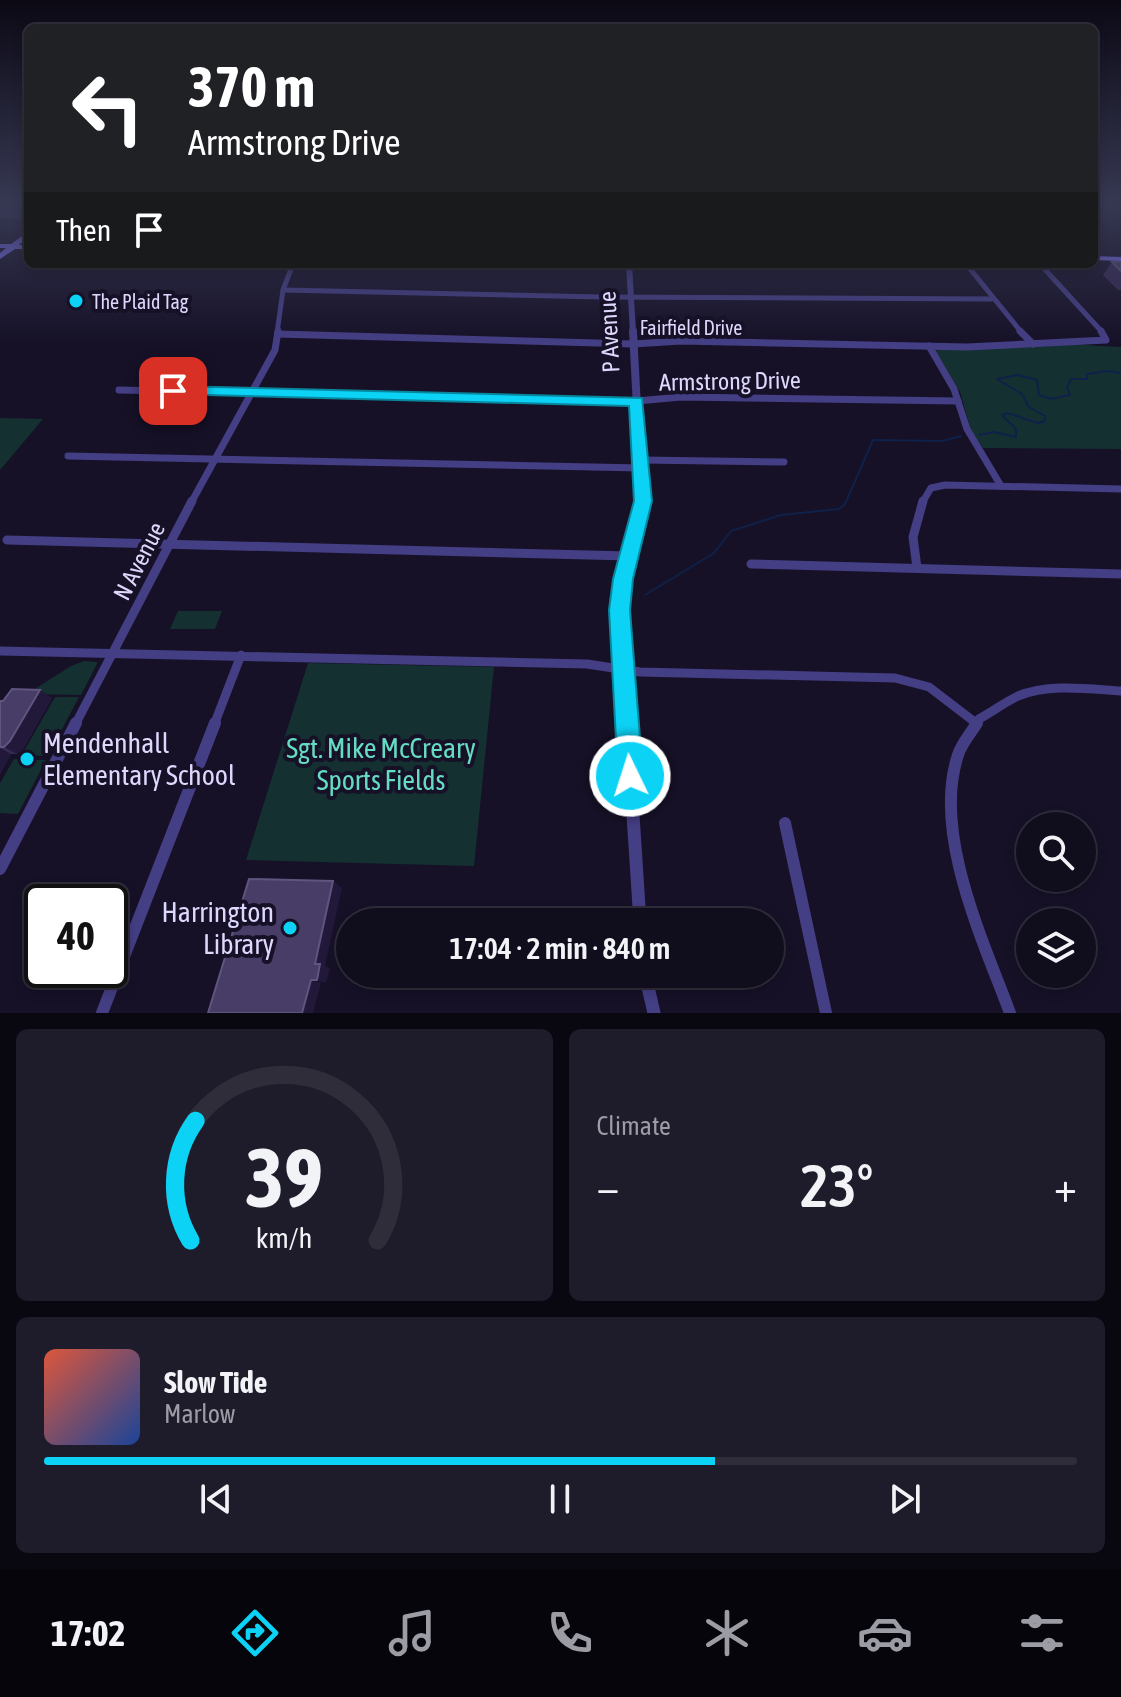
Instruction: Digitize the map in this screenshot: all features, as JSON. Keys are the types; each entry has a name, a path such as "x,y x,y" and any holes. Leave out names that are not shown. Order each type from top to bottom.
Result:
{"main road":[{"path":"1098,261 1121,262"}],"street":[{"name":"N Avenue","path":"0,869 115,654 169,544 275,350 283,290 291,268"},
{"name":"P Avenue","path":"629,268 643,501 619,610 639,908"},
{"path":"969,268 1033,344"},
{"name":"Fairfield Drive","path":"278,334 633,344 681,341 929,346 1104,341 1105,335 1044,268"},
{"path":"283,290 992,299"},
{"path":"929,346 958,401 967,429 1001,486"},
{"name":"Armstrong Drive","path":"119,390 637,401 681,397 958,401"},
{"path":"68,456 641,464 784,462"},
{"path":"917,568 911,541 920,507 931,488 945,485 1121,489"},
{"path":"7,540 629,556"},
{"path":"751,564 1121,574"},
{"path":"0,651 587,664 623,669 895,678 929,687 976,723"},
{"path":"102,1013 241,655"},
{"path":"1010,1013 953,842 950,811 952,773 966,737 976,723 1008,700 1032,693 1072,689 1121,691"},
{"path":"785,823 826,1013"},
{"path":"648,988 654,1013"}],"green space":[{"path":"1068,344 1121,347 1121,449 983,448 971,430 960,392 936,352 938,348"},
{"path":"0,418 43,419 0,470"},
{"path":"178,611 222,611 215,629 170,629"},
{"path":"84,661 97,664 81,695 27,694 71,666"},
{"name":"Sgt. Mike McCreary Sports Fields","path":"308,663 494,667 474,866 246,860"},
{"path":"55,697 79,697 48,756 18,755 24,751"},
{"path":"14,759 46,760 18,814 0,813 0,783"}],"building":[{"path":"1112,262 1121,262 1121,271"},
{"path":"12,689 40,690 10,741 0,747 0,701"},
{"name":"Harrington Library","path":"249,879 333,881 315,964 320,964 317,980 311,980 302,1013 208,1013"}],"waterway":[{"path":"979,435 994,432 1016,437 1016,429 1002,415 1007,413 1038,423 1045,421 1045,416 1029,407 1022,394 997,379 1018,375 1037,380 1039,395 1051,399 1070,395 1067,387 1071,379 1087,379 1087,374 1107,371 1121,373"},
{"path":"645,595 714,553 731,531 781,515 839,509 845,504 873,440 942,441 961,436"}],"place":[{"name":"The Plaid Tag","path":"76,301"},
{"name":"Mendenhall Elementary School","path":"27,759"},
{"name":"Harrington Library","path":"290,928"}],"route":[{"path":"173,391 637,401 643,501 623,579 619,610 630,776"}]}
